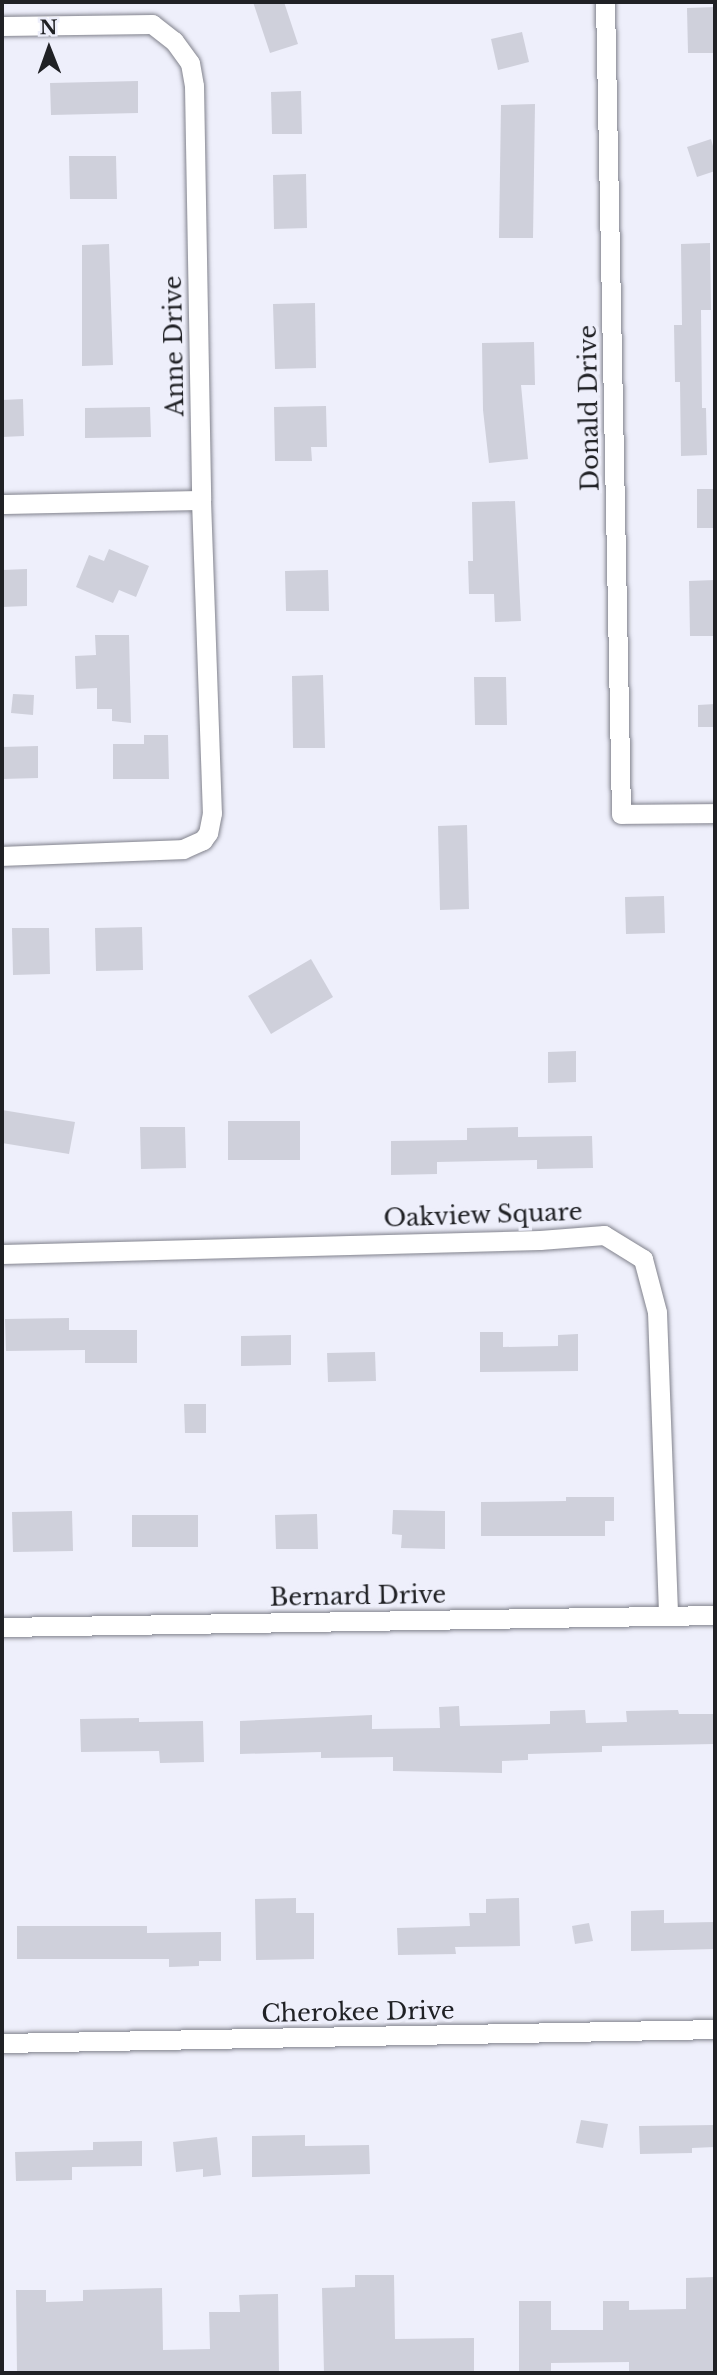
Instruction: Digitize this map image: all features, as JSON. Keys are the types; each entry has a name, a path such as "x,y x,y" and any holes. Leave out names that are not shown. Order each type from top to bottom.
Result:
{"street":[{"name":"Donald Drive","path":"605,2 621,814 715,813"},
{"name":"Anne Drive","path":"2,26 152,24 174,41 190,63 194,86 201,500 212,813 208,833 203,840 183,849 2,856"},
{"path":"2,504 201,500"},
{"name":"Oakview Square","path":"2,1254 540,1240 604,1235 643,1259 657,1312 668,1615"},
{"name":"Bernard Drive","path":"2,1627 715,1615"},
{"name":"Cherokee Drive","path":"2,2043 715,2029"}],"building":[{"path":"253,2 284,2 298,44 270,53"},
{"path":"715,7 715,53 688,53 687,8"},
{"path":"522,32 529,62 498,70 491,39"},
{"path":"138,81 138,113 51,115 50,83"},
{"path":"301,91 302,134 272,134 271,92"},
{"path":"535,104 533,238 499,238 501,105"},
{"path":"711,139 715,153 715,171 697,177 687,147"},
{"path":"69,156 116,156 117,199 70,199"},
{"path":"306,174 307,228 274,229 273,175"},
{"path":"710,243 711,310 701,310 702,408 706,408 707,455 681,456 680,382 675,382 674,325 682,325 681,244"},
{"path":"109,244 113,365 82,366 82,245"},
{"path":"315,303 316,368 275,369 273,304"},
{"path":"534,342 535,385 521,385 528,459 489,463 483,410 482,343"},
{"path":"23,399 24,436 2,437 2,400"},
{"path":"326,406 327,447 311,447 312,461 275,461 274,407"},
{"path":"150,407 151,437 85,438 85,408"},
{"path":"697,489 715,489 715,528 697,528"},
{"path":"515,501 521,621 495,622 494,594 469,594 468,561 473,561 472,502"},
{"path":"109,549 149,566 136,597 119,590 113,603 76,587 89,555 104,561"},
{"path":"27,569 27,606 2,607 2,570"},
{"path":"328,570 329,611 286,611 285,571"},
{"path":"715,580 715,636 690,636 689,581"},
{"path":"95,635 129,635 131,723 112,721 112,709 97,709 97,688 76,689 75,656 96,655"},
{"path":"323,675 325,748 293,748 292,676"},
{"path":"474,677 506,677 507,725 475,725"},
{"path":"13,694 34,695 33,715 11,713"},
{"path":"715,704 715,727 698,727 698,705"},
{"path":"144,735 168,735 169,779 113,779 113,744 144,744"},
{"path":"38,746 38,778 2,779 2,747"},
{"path":"467,825 469,909 440,910 438,826"},
{"path":"664,896 665,933 626,934 625,897"},
{"path":"142,927 143,970 96,971 95,928"},
{"path":"12,928 49,928 50,974 13,975"},
{"path":"311,959 333,997 271,1034 248,996"},
{"path":"576,1051 576,1082 548,1083 548,1052"},
{"path":"2,1110 75,1122 69,1154 2,1143"},
{"path":"228,1121 300,1121 300,1160 228,1160"},
{"path":"140,1127 185,1127 186,1168 141,1169"},
{"path":"518,1127 518,1137 592,1136 593,1168 537,1169 537,1160 437,1162 437,1174 391,1175 391,1141 467,1140 467,1128"},
{"path":"69,1318 69,1330 137,1330 137,1363 85,1363 85,1350 6,1351 5,1319"},
{"path":"480,1332 503,1332 503,1347 558,1346 558,1335 578,1334 578,1371 480,1372"},
{"path":"291,1335 291,1365 241,1366 241,1336"},
{"path":"375,1352 376,1381 328,1382 327,1353"},
{"path":"184,1404 206,1404 206,1433 185,1433"},
{"path":"566,1497 614,1497 614,1521 605,1521 605,1536 481,1536 481,1502 566,1501"},
{"path":"393,1510 445,1511 445,1549 401,1548 402,1535 392,1534"},
{"path":"72,1511 73,1551 13,1552 12,1512"},
{"path":"317,1514 318,1549 276,1549 275,1515"},
{"path":"132,1515 198,1515 198,1547 132,1547"},
{"path":"459,1706 460,1726 550,1724 550,1711 585,1710 586,1723 627,1722 626,1711 678,1710 679,1714 715,1714 715,1744 602,1746 602,1752 528,1754 528,1760 502,1761 502,1773 393,1771 393,1757 321,1758 321,1752 240,1754 240,1721 372,1715 372,1729 440,1728 439,1707"},
{"path":"139,1718 139,1722 203,1721 204,1762 160,1763 159,1751 81,1752 80,1719"},
{"path":"296,1898 296,1913 314,1913 314,1959 256,1960 255,1899"},
{"path":"519,1898 520,1946 455,1947 456,1954 398,1955 397,1928 470,1926 469,1913 486,1913 486,1899"},
{"path":"664,1910 664,1923 715,1922 715,1949 631,1951 631,1911"},
{"path":"589,1923 593,1941 575,1944 572,1926"},
{"path":"17,1926 147,1926 147,1933 221,1932 221,1961 199,1961 199,1966 169,1967 169,1959 17,1959"},
{"path":"581,2120 608,2124 603,2148 576,2143"},
{"path":"715,2125 715,2147 692,2148 692,2153 640,2154 639,2126"},
{"path":"305,2135 305,2146 369,2145 370,2174 252,2177 252,2136"},
{"path":"217,2137 221,2175 203,2177 203,2169 176,2172 173,2142"},
{"path":"142,2141 142,2166 72,2167 72,2180 16,2181 15,2152 93,2150 93,2142"},
{"path":"355,2275 394,2275 395,2339 474,2338 474,2373 324,2373 322,2288 355,2287"},
{"path":"715,2277 715,2373 629,2373 629,2362 551,2363 551,2373 519,2373 519,2301 551,2301 551,2330 603,2330 603,2301 629,2301 629,2310 686,2309 686,2278"},
{"path":"162,2288 163,2350 210,2349 209,2312 240,2312 239,2295 278,2294 279,2373 17,2373 16,2290 46,2290 46,2302 83,2301 83,2290"}]}
